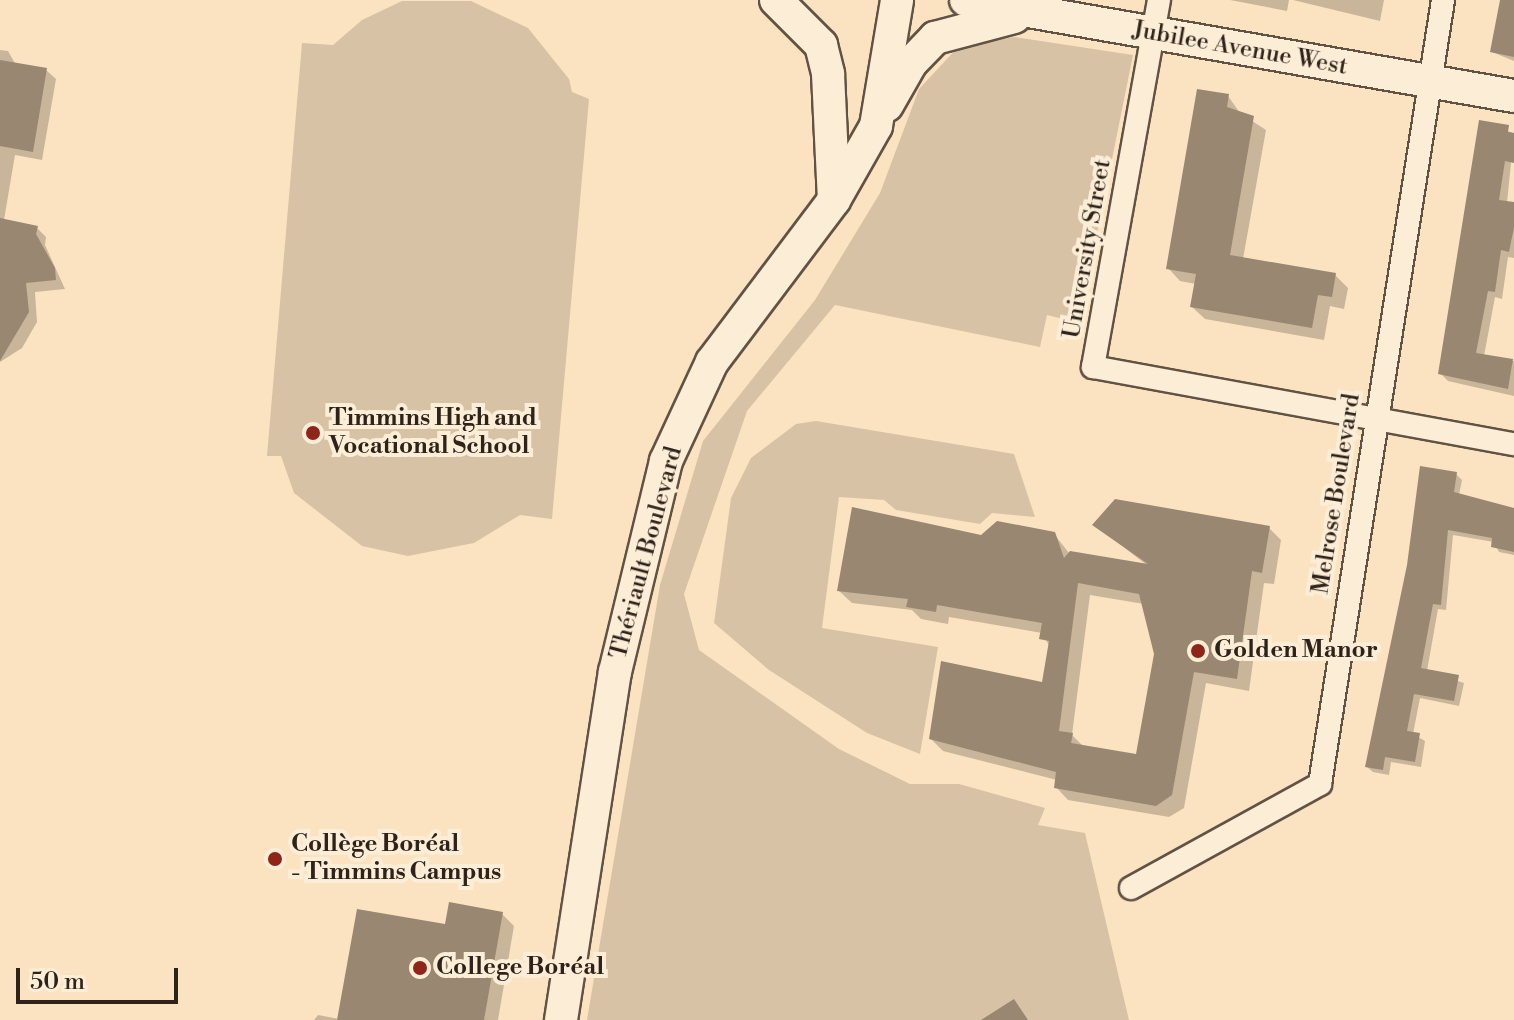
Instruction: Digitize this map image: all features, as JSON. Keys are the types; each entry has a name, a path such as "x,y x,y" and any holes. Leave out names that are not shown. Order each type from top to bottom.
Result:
{"main road":[{"path":"776,0 821,45 828,74 834,200"},
{"name":"Thériault Boulevard","path":"561,1020 615,672 666,461 712,362 834,200 876,126 897,0"},
{"name":"Jubilee Avenue West","path":"966,0 1514,96"},
{"path":"876,126 911,63 935,38 970,25 1045,13"}],"street":[{"name":"University Street","path":"1159,0 1093,367 1375,416"},
{"name":"Melrose Boulevard","path":"1131,888 1320,784 1375,416 1443,0"},
{"path":"1375,416 1514,444"}],"shaded area":[{"path":"402,1 471,1 528,28 569,79 572,92 589,99 552,519 520,515 474,543 408,556 362,546 294,493 281,456 267,456 302,43 333,45 362,20"},
{"path":"1015,37 1133,55 1079,323 1047,315 1040,347 835,305 747,411 684,594 699,650 839,749 910,784 959,784 1045,808 1038,825 1085,833 1129,1020 587,1020 660,585 703,441 815,300 880,193 919,89 959,46"},
{"path":"816,421 1014,454 1035,517 992,513 980,524 896,510 884,500 839,497 822,628 938,647 920,754 867,733 769,670 714,623 731,498 751,458 796,424"}],"building":[{"path":"1500,0 1514,0 1514,57 1490,52"},
{"path":"0,60 47,68 33,152 0,146"},
{"path":"1197,89 1229,94 1227,107 1254,116 1230,255 1336,273 1332,297 1318,295 1312,328 1190,307 1196,274 1166,269"},
{"path":"1479,120 1509,125 1508,132 1514,133 1514,163 1505,161 1499,200 1514,202 1514,227 1509,252 1501,250 1495,292 1488,291 1476,353 1513,359 1508,389 1438,374"},
{"path":"0,218 38,226 36,234 55,268 56,280 26,283 29,312 0,361"},
{"path":"1420,466 1457,472 1454,492 1514,508 1514,552 1491,547 1492,538 1448,530 1441,605 1433,604 1421,668 1459,675 1454,701 1414,694 1407,731 1420,733 1415,762 1385,757 1383,770 1365,767 1407,565"},
{"name":"Golden Manor","path":"1115,499 1270,526 1262,573 1252,571 1237,679 1194,672 1172,795 1156,806 1054,788 1056,772 929,739 941,661 1042,682 1049,641 1039,639 1042,623 937,605 936,612 906,607 908,599 837,591 852,507 981,535 997,521 1055,532 1064,558 1070,551 1148,564 1092,525","holes":["1078,583 1139,594 1154,654 1136,754 1071,743 1073,733 1059,731"]},
{"name":"College Boréal","path":"449,902 503,912 484,1020 337,1020 357,909 445,924"},
{"path":"1014,999 1028,1020 981,1020"}],"place":[{"name":"Timmins High and Vocational School","path":"313,433"},
{"name":"Golden Manor","path":"1198,651"},
{"name":"Collège Boréal - Timmins Campus","path":"275,859"},
{"name":"College Boréal","path":"420,968"}]}
